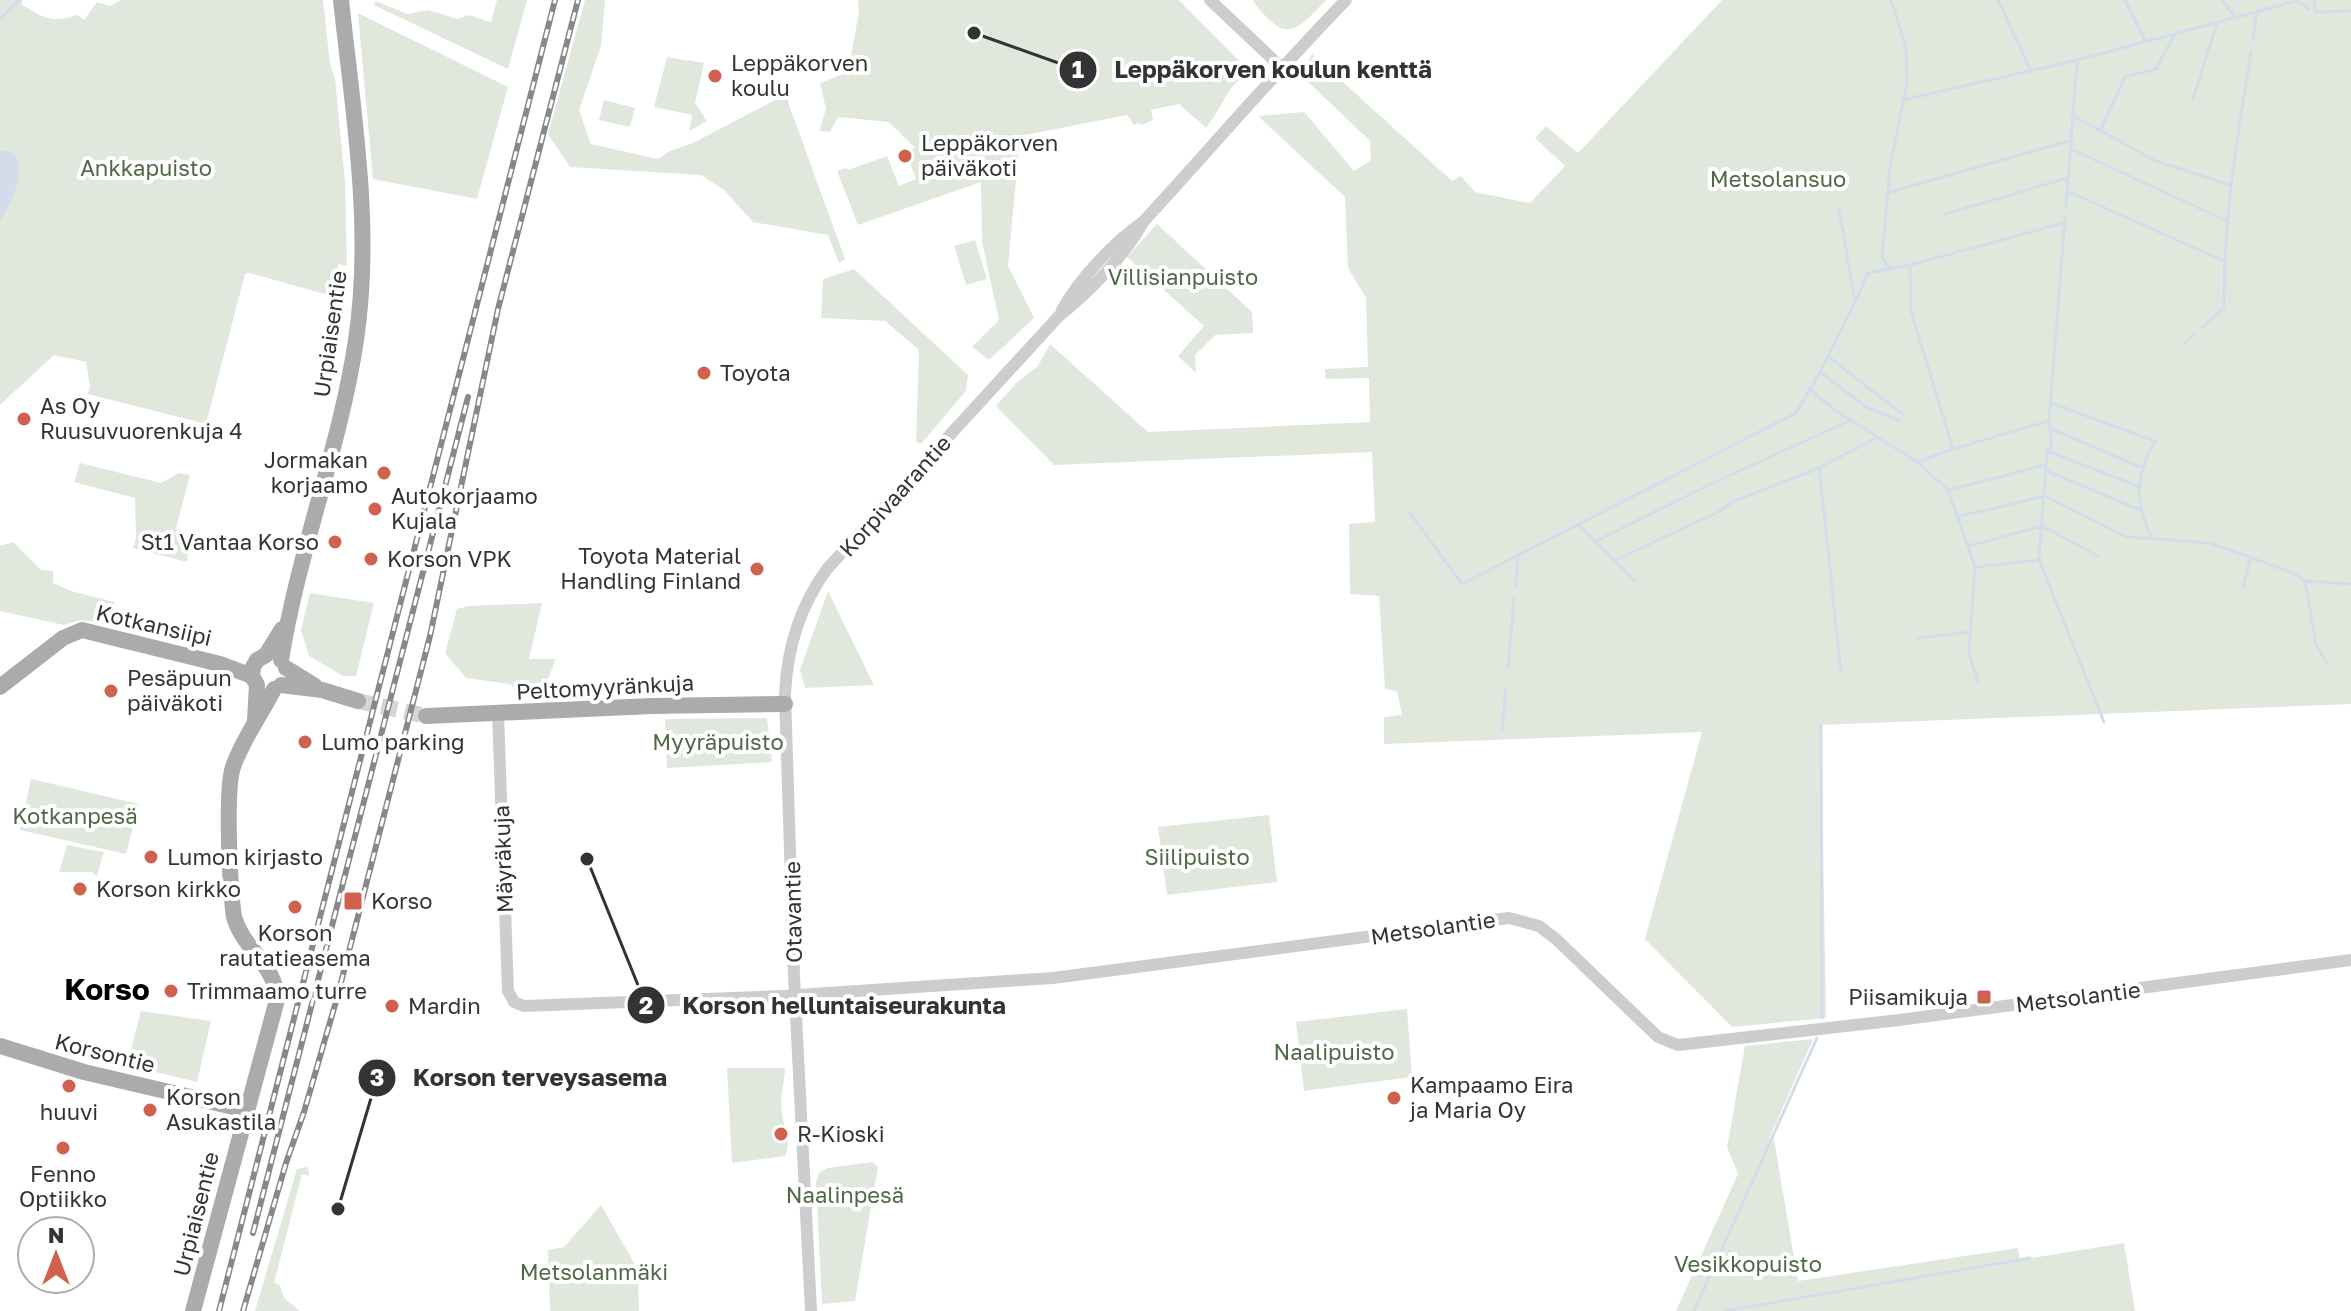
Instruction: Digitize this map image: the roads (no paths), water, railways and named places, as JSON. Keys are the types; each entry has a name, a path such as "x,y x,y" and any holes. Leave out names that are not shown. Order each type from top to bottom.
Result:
{"main road":[{"name":"Urpiaisentie","path":"193,1311 277,1000 275,981 237,929 232,901 230,782 233,768 255,720 287,621 342,411 360,310 359,162 341,0"},
{"name":"Kotkansiipi","path":"0,687 63,638 82,630 220,664 269,672"},
{"path":"269,672 358,701"},
{"name":"Peltomyyränkuja","path":"426,716 785,704"},
{"name":"Korsontie","path":"0,1046 84,1072 246,1110"}],"street":[{"path":"1210,0 1282,68"},
{"name":"Korpivaarantie","path":"785,704 786,672 796,628 814,588 836,560 1059,316 1079,300 1135,238 1143,222 1297,49 1346,0"},
{"name":"Otavantie","path":"785,704 795,995 811,1311"},
{"name":"Mäyräkuja","path":"498,714 508,991 514,1002"},
{"name":"Metsolantie","path":"514,1002 524,1006 795,995 1053,978 1509,918 1539,926 1664,1042 1687,1045 2351,960"}],"water":[{"path":"0,150 13,153 19,176 13,197 0,220"}],"waterway":[{"path":"0,19 19,0"},
{"path":"1890,269 1882,258 1890,168 1907,82 1906,47 1891,0"},
{"path":"1998,0 2031,71"},
{"path":"2125,0 2145,40"},
{"path":"2222,0 2236,18"},
{"path":"2314,0 2315,12 2351,11"},
{"path":"1903,100 2077,60 2297,1 2309,9"},
{"path":"2253,40 2257,12"},
{"path":"2193,99 2217,23"},
{"path":"2100,131 2125,77 2156,69 2175,34"},
{"path":"2202,327 2224,308 2228,212 2251,52"},
{"path":"2066,206 2077,62"},
{"path":"2073,116 2156,161 2230,185"},
{"path":"1887,193 2072,140"},
{"path":"2071,149 2229,222"},
{"path":"1945,214 2068,178"},
{"path":"2067,191 2224,261"},
{"path":"1410,513 1462,584 1796,413 1855,302 1839,209"},
{"path":"2065,218 2049,421 2052,446 2047,451 2039,560 2104,722"},
{"path":"1855,302 1868,273 1910,265 2064,223"},
{"path":"1910,267 1911,311 1953,449"},
{"path":"2184,344 2194,335"},
{"path":"1829,357 1902,414"},
{"path":"1820,372 1866,407 1900,421"},
{"path":"1809,389 1835,410 1917,462 1948,490 1975,567 1969,653 1978,682"},
{"path":"2051,403 2155,441 2143,467 2139,490 2142,513 2152,539"},
{"path":"1594,542 1851,420"},
{"path":"1917,462 2049,421"},
{"path":"2052,429 2140,467"},
{"path":"1614,561 1720,511 1732,502 1819,468 1878,437"},
{"path":"2047,451 2140,487"},
{"path":"1948,490 2045,465"},
{"path":"1819,468 1841,671"},
{"path":"2047,471 2140,510"},
{"path":"1957,517 2045,496 2127,537 2210,543 2293,573 2305,581 2351,584"},
{"path":"1579,525 1635,581"},
{"path":"1968,546 2042,526 2098,556"},
{"path":"1516,585 1518,554"},
{"path":"2243,587 2251,557"},
{"path":"1975,567 2039,560"},
{"path":"2305,581 2316,644 2327,664"},
{"path":"1508,667 1514,599"},
{"path":"1918,638 1970,632"},
{"path":"1502,729 1506,689"},
{"path":"1821,726 1822,1018"},
{"path":"1694,1311 1817,1038"},
{"path":"1725,1311 2030,1258"}],"tunnel":[{"path":"358,701 426,716"}],"railway":[{"path":"219,1311 555,0"},
{"path":"243,1311 337,998 430,636 498,309 578,0"},
{"path":"253,1233 468,397"}],"place":[{"name":"Leppäkorven koulun kenttä","path":"974,33"},
{"name":"Leppäkorven koulu","path":"715,76"},
{"name":"Leppäkorven päiväkoti","path":"905,156"},
{"name":"Toyota","path":"704,373"},
{"name":"As Oy Ruusuvuorenkuja 4","path":"24,419"},
{"name":"Jormakan korjaamo","path":"384,473"},
{"name":"Autokorjaamo Kujala","path":"375,509"},
{"name":"St1 Vantaa Korso","path":"335,542"},
{"name":"Korson VPK","path":"371,559"},
{"name":"Toyota Material Handling Finland","path":"757,569"},
{"name":"Pesäpuun päiväkoti","path":"111,691"},
{"name":"Lumo parking","path":"305,742"},
{"name":"Lumon kirjasto","path":"151,857"},
{"name":"Korson helluntaiseurakunta","path":"587,859"},
{"name":"Korson kirkko","path":"80,889"},
{"name":"Korso","path":"353,901"},
{"name":"Korson rautatieasema","path":"295,907"},
{"name":"Trimmaamo turre","path":"171,991"},
{"name":"Piisamikuja","path":"1984,997"},
{"name":"Mardin","path":"392,1006"},
{"name":"huuvi","path":"69,1086"},
{"name":"Kampaamo Eira ja Maria Oy","path":"1394,1098"},
{"name":"Korson Asukastila","path":"150,1110"},
{"name":"R-Kioski","path":"781,1134"},
{"name":"Fenno Optiikko","path":"63,1148"},
{"name":"Korson terveysasema","path":"338,1209"}],"district":[{"name":"Korso","path":"107,990"}],"park label":[{"name":"Ankkapuisto","path":"146,168"},
{"name":"Metsolansuo","path":"1778,179"},
{"name":"Villisianpuisto","path":"1183,277"},
{"name":"Myyräpuisto","path":"718,742"},
{"name":"Kotkanpesä","path":"75,816"},
{"name":"Siilipuisto","path":"1197,857"},
{"name":"Naalipuisto","path":"1334,1052"},
{"name":"Naalinpesä","path":"845,1195"},
{"name":"Vesikkopuisto","path":"1748,1264"},
{"name":"Metsolanmäki","path":"594,1272"}]}
